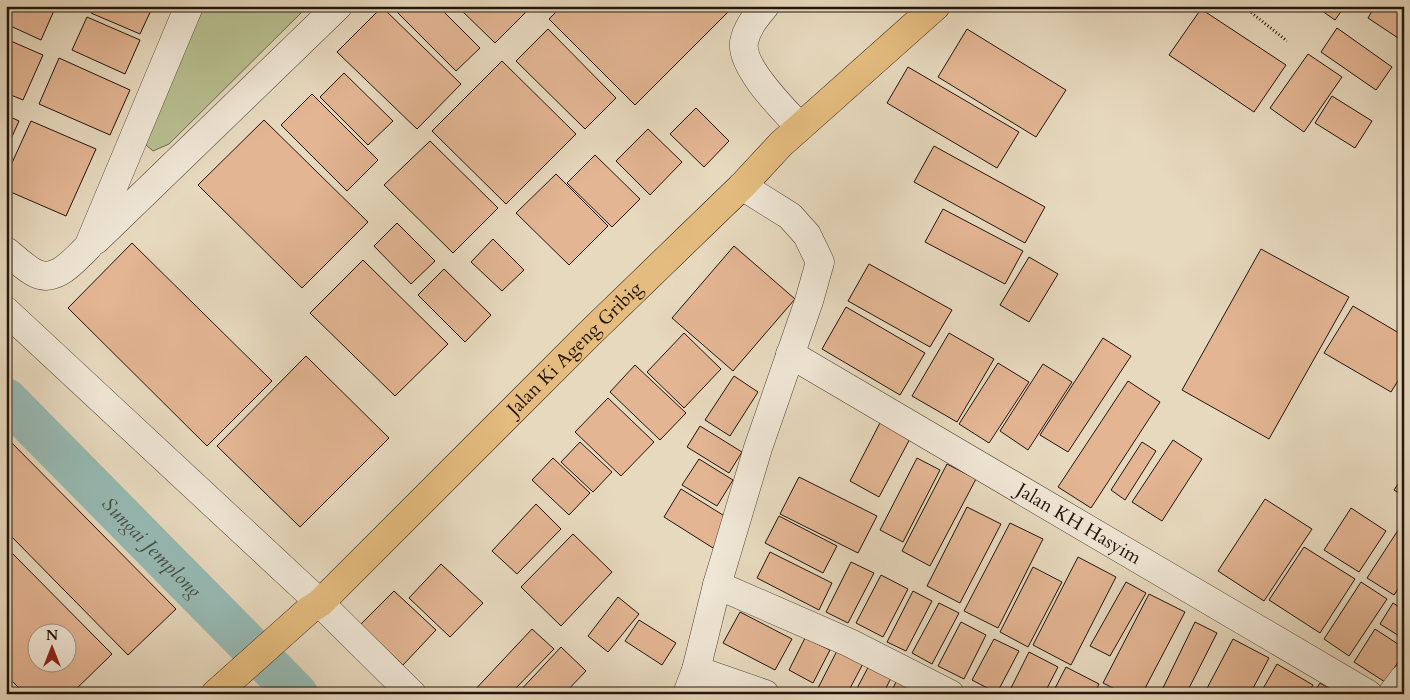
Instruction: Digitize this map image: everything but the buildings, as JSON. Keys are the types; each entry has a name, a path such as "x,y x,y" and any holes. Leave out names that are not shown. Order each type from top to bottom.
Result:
{"main road":[{"name":"Jalan Ki Ageng Gribig","path":"215,694 314,607 588,335 742,186 781,144 936,6"}],"street":[{"path":"88,247 189,6"},
{"path":"6,251 36,274 48,276 60,273 338,6"},
{"path":"766,6 751,22 744,44 749,64 763,87 800,127"},
{"path":"742,186 790,216 807,234 820,262 809,301 758,448 717,585 691,682 765,694"},
{"path":"6,311 314,607 412,694"},
{"name":"Jalan KH Hasyim","path":"790,354 1368,694"},
{"path":"717,585 850,643 950,694"},
{"path":"1392,694 1404,678"}],"path":[{"path":"1243,6 1287,41"}],"green space":[{"path":"202,6 308,6 169,144 153,151 146,145 146,133"}],"waterway":[{"name":"Sungai Jemplong","path":"6,399 297,694"}]}
